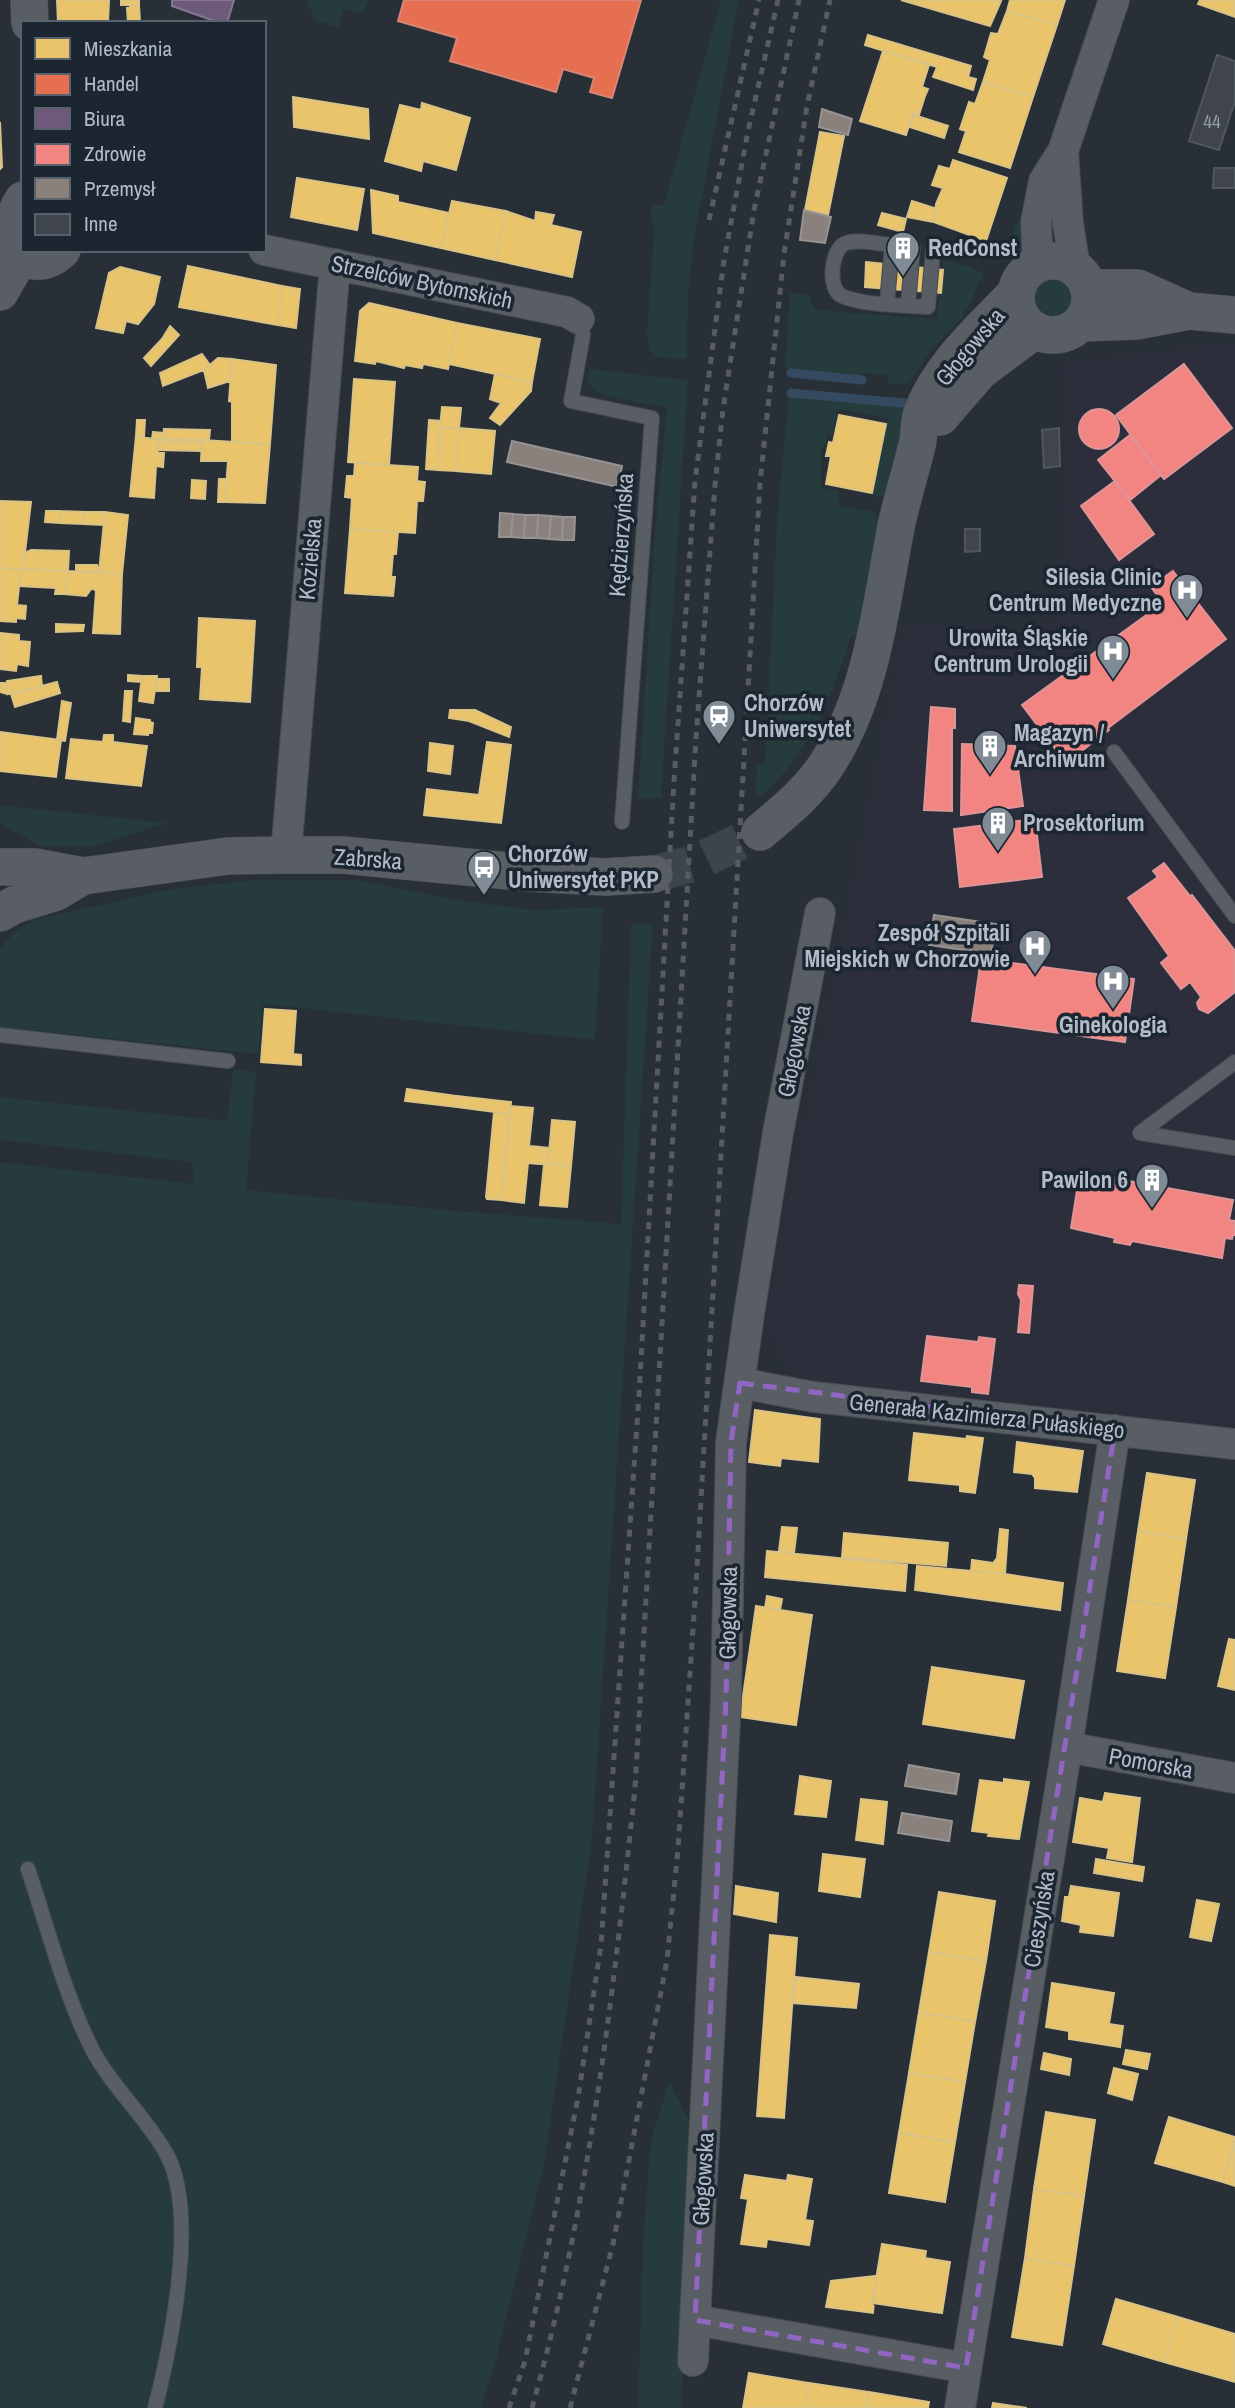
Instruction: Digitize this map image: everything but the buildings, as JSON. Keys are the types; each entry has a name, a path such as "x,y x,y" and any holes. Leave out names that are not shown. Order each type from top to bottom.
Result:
{"street":[{"path":"29,0 30,21"},
{"path":"1038,265 1036,222 1044,181 1063,151 1114,0"},
{"path":"1063,151 1068,223 1082,293 1072,330 1059,335 1047,335 1035,330 1020,315 1016,293 1023,276 1038,265 1050,261 1063,262 1082,293 1136,321 1189,311 1235,315"},
{"path":"9,215 6,237 11,248 20,257 42,261 54,258 60,252"},
{"name":"Strzelców Bytomskich","path":"266,250 567,312 579,319"},
{"path":"0,292 20,257"},
{"name":"Kozielska","path":"286,855 335,264"},
{"name":"Głogowska","path":"760,832 784,813 811,785 827,764 851,717 870,656 921,415 934,388 956,358 1016,293"},
{"name":"Głogowska","path":"917,444 971,380 1035,330"},
{"name":"Zabrska","path":"0,867 35,867 83,876 228,856 343,855 529,873 605,877 654,874"},
{"name":"Zabrska","path":"0,914 14,905 56,892 83,876"},
{"name":"Głogowska","path":"693,2361 726,1699 731,1442 778,1133 820,913"},
{"name":"Generała Kazimierza Pułaskiego","path":"740,1383 814,1397 1235,1444"},
{"name":"Cieszyńska","path":"960,2408 1067,1747 1115,1430"},
{"name":"Pomorska","path":"1067,1747 1235,1778"},
{"path":"695,2320 966,2368"}],"lane":[{"path":"887,303 892,246 847,242 839,248 835,255 833,279 837,293 862,300 887,303 928,307 933,250"},
{"path":"908,305 913,248"},
{"name":"Kędzierzyńska","path":"579,319 583,335 571,401 652,418 622,822"},
{"path":"1114,752 1235,916"},
{"path":"0,1035 228,1061"},
{"path":"1235,1062 1140,1133 1235,1148"},
{"path":"28,1869 79,2019 93,2051 167,2155 178,2189 181,2229 177,2297 155,2408"}],"highlighted area":[{"path":"740,1383 1115,1430 966,2368 695,2320 726,1699 731,1442"}],"shaded area":[{"name":"Zespół Szpitali Miejskich w Chorzowie","path":"1235,343 1235,1426 809,1384 785,1363 765,1324 905,624 1034,628 1062,618 1069,532 1062,513 1067,426 1061,363"}],"green space":[{"path":"307,0 369,0 363,14 344,9 338,28 314,19"},
{"path":"721,0 739,0 695,233 688,292 687,359 657,357 649,349 647,333 654,230 650,205 664,205"},
{"path":"1021,221 1021,250 1005,256 1015,224"},
{"path":"943,260 984,273 964,311 964,316 932,349 909,383 888,384 888,375 863,373 862,380 793,373 785,368 790,292 809,295 815,310 937,319"},
{"path":"1053,280 1061,281 1067,286 1072,292 1072,308 1067,314 1061,319 1053,320 1045,319 1039,314 1034,308 1033,300 1034,292 1039,286 1045,281"},
{"path":"589,369 688,380 661,798 638,798 655,532 667,407 623,400 600,393 588,380"},
{"path":"789,393 913,406 889,493 877,498 873,493 888,418 837,409 832,436 827,435 824,449 821,449 821,487 838,491 838,506 872,511 883,519 862,633 851,637 827,703 805,744 760,797 756,791 757,765 765,764 777,521"},
{"path":"0,805 167,823 96,846 47,847 40,846 0,824"},
{"path":"256,880 357,880 456,900 534,910 603,907 595,1040 263,1004 258,1054 0,1027 0,948 17,930 38,919 171,889"},
{"path":"631,924 653,925 592,1839 544,2164 495,2364 481,2408 0,2408 0,1162 194,1184 192,1162 0,1140 0,1097 227,1121 233,1069 256,1072 246,1190 621,1224"},
{"path":"669,2081 696,2134 681,2408 638,2408 643,2241 651,2140"}],"waterway":[{"path":"791,373 862,380"},
{"path":"791,393 914,404"}],"tunnel":[{"path":"654,874 695,863 760,832"}],"railway":[{"path":"709,220 759,0"},
{"path":"509,2408 525,2361 578,2098 601,1945 639,1395 674,781 695,481 724,260 748,131 778,0"},
{"path":"532,2408 552,2332 584,2178 608,2023 627,1866 635,1788 696,738 715,485 723,409 754,210 799,0"},
{"path":"570,2408 613,2244 667,1960 678,1849 696,1585 760,483 784,254 807,106 830,0"}],"place":[{"name":"RedConst","path":"903,278"},
{"name":"Silesia Clinic Centrum Medyczne","path":"1187,620"},
{"name":"Urowita Śląskie Centrum Urologii","path":"1113,681"},
{"name":"Chorzów Uniwersytet","path":"719,746"},
{"name":"Magazyn / Archiwum","path":"990,776"},
{"name":"Prosektorium","path":"998,853"},
{"name":"Chorzów Uniwersytet PKP","path":"484,897"},
{"name":"Zespół Szpitali Miejskich w Chorzowie","path":"1035,976"},
{"name":"Ginekologia","path":"1113,1011"},
{"name":"Pawilon 6","path":"1152,1210"}]}
